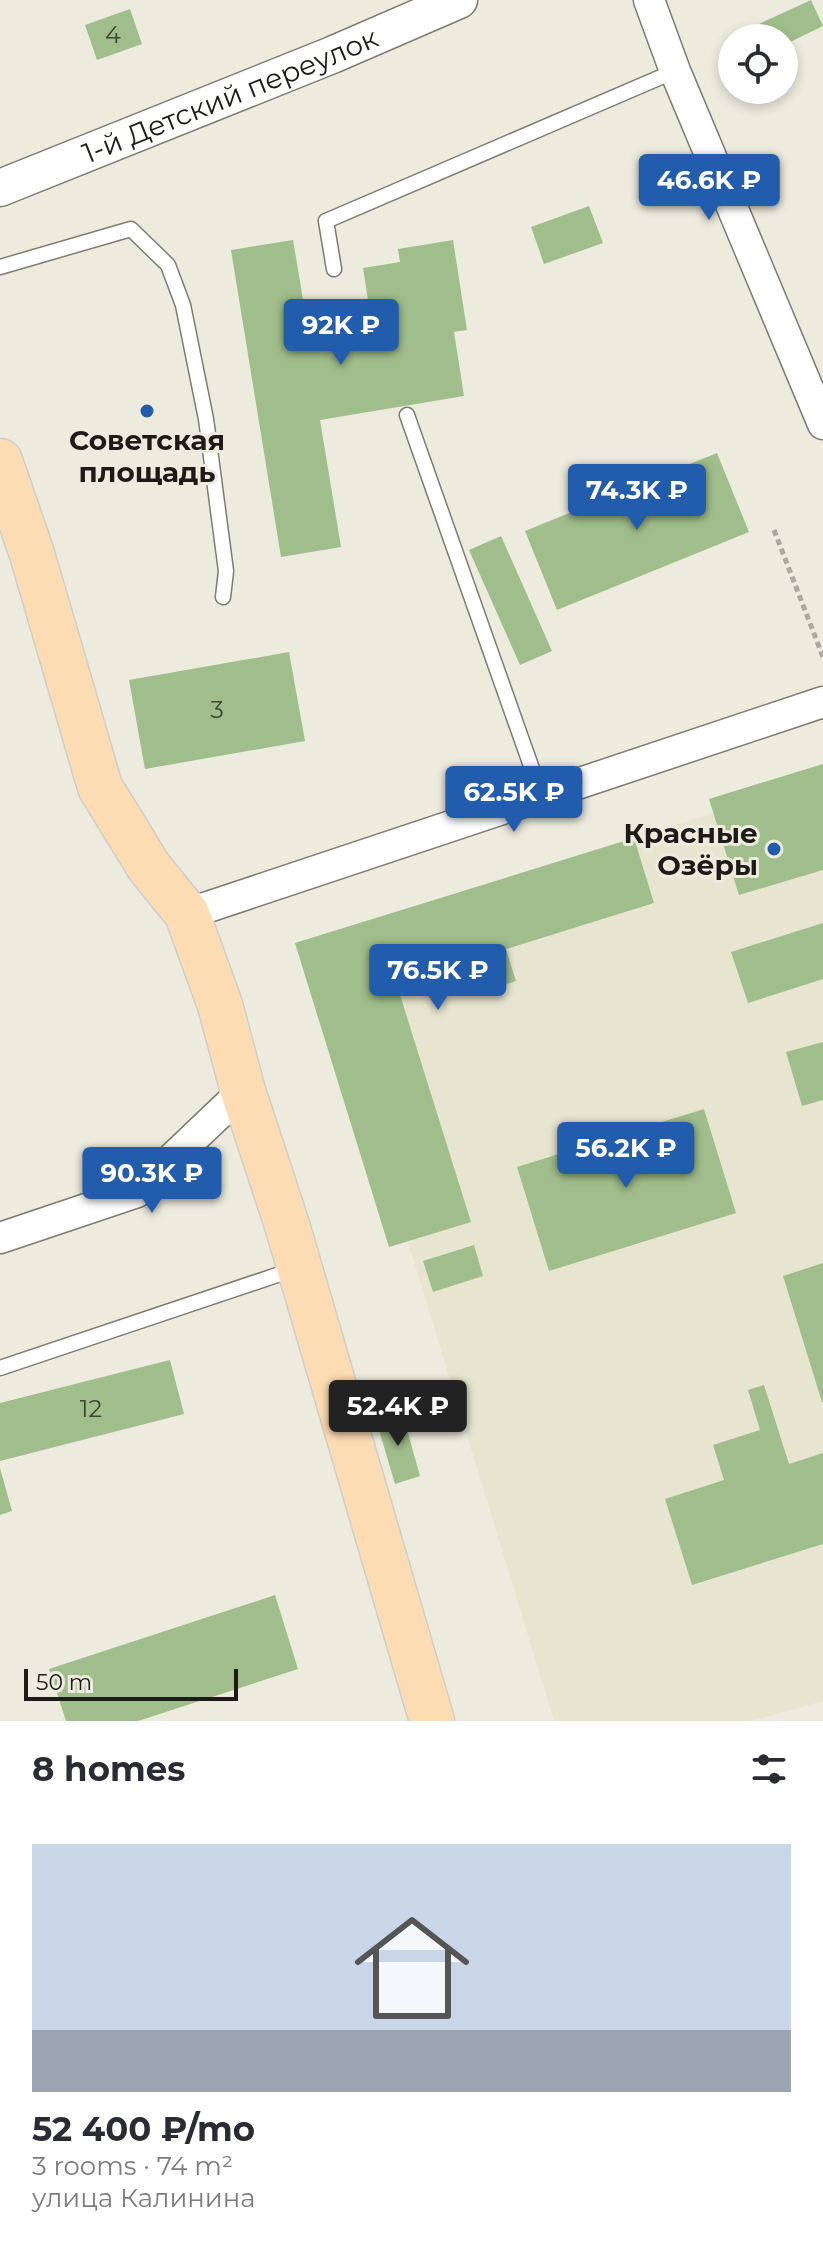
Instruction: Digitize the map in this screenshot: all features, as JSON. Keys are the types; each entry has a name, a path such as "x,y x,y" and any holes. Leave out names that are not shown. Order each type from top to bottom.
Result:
{"main road":[{"path":"0,461 32,554 100,787 149,867 187,914 220,1005 432,1721"}],"street":[{"name":"1-й Детский переулок","path":"0,188 332,55 459,0"},
{"path":"649,0 675,71 815,381 823,424"},
{"path":"187,914 823,702"},
{"path":"0,1238 137,1192 243,1091"}],"lane":[{"path":"334,269 326,221 675,71"},
{"path":"0,267 131,229 168,265 183,305 206,419 226,571 223,597"},
{"path":"407,415 542,797"},
{"path":"0,1368 299,1268"}],"path":[{"path":"774,530 823,657"}],"shaded area":[{"path":"823,764 823,1701 751,1721 554,1721 408,1242 389,1247 295,943 713,813 709,799"}],"building":[{"path":"811,0 823,26 798,38 798,24 759,24"},
{"path":"130,9 142,44 97,60 85,25"},
{"path":"589,206 603,243 544,264 531,227"},
{"path":"293,240 307,323 370,312 363,268 400,262 398,249 453,240 467,330 454,332 464,396 320,420 341,547 281,557 231,250"},
{"path":"717,453 749,532 557,610 525,531"},
{"path":"501,536 552,651 520,665 469,550"},
{"path":"289,652 305,741 145,769 129,680"},
{"name":"Красные Озёры","path":"823,764 823,870 739,895 709,799"},
{"path":"634,838 654,903 506,949 516,981 480,993 470,959 396,982 471,1222 389,1247 295,943"},
{"path":"823,923 823,979 748,1003 731,952"},
{"path":"823,1042 823,1100 802,1106 786,1052"},
{"path":"704,1109 736,1213 549,1271 517,1167"},
{"path":"474,1245 483,1276 433,1292 423,1261"},
{"path":"823,1263 823,1402 822,1402 783,1276"},
{"path":"170,1360 184,1414 0,1461 0,1403"},
{"path":"764,1385 789,1464 823,1453 823,1544 692,1585 665,1499 724,1480 713,1445 760,1430 748,1390"},
{"path":"402,1412 420,1476 395,1484 376,1420"},
{"path":"0,1468 12,1511 0,1515"},
{"path":"275,1595 298,1669 138,1721 66,1721 49,1669"}],"place":[{"name":"Советская площадь","path":"147,411"},
{"name":"Красные Озёры","path":"774,849"}]}
